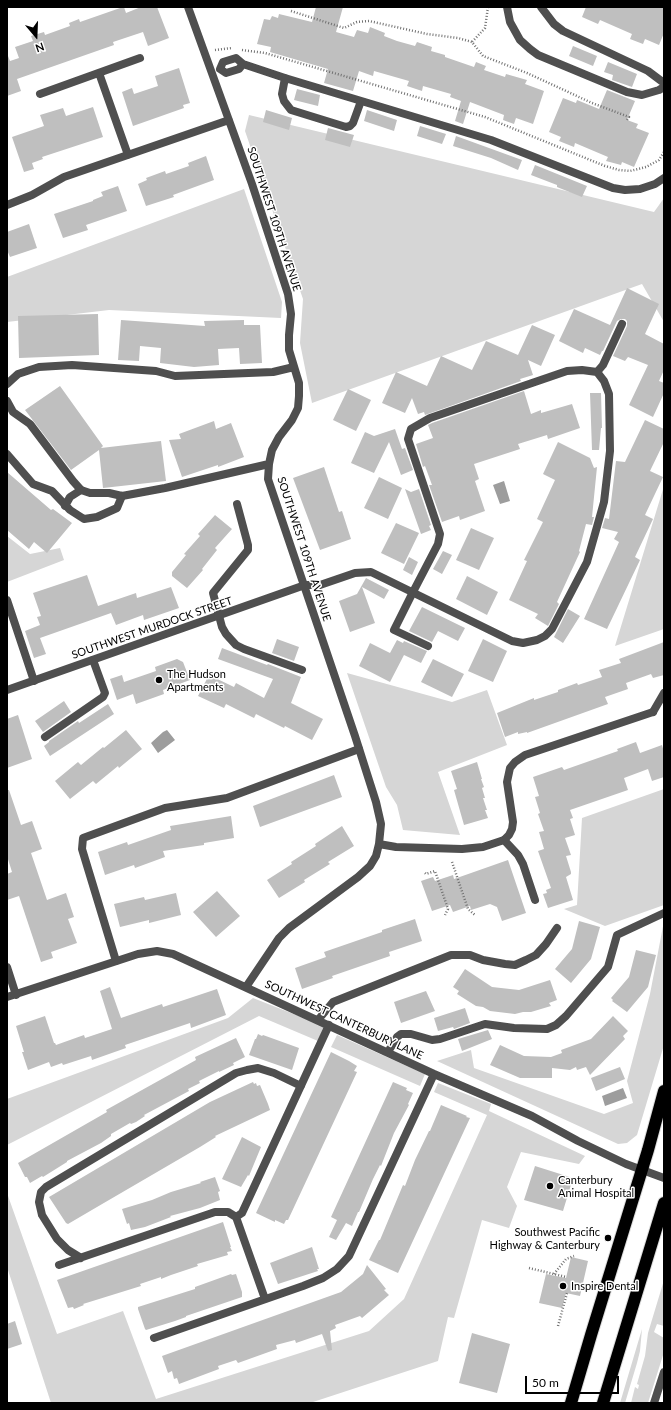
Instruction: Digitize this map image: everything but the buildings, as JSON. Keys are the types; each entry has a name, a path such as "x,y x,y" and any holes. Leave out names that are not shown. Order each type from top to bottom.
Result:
{"highway":[{"path":"571,1403 642,1170 664,1091"},
{"path":"603,1403 664,1203"}],"street":[{"name":"SOUTHWEST 109TH AVENUE","path":"188,7 252,184 288,294 291,314 288,335 289,350 299,383 298,408 292,420 279,437 272,450 268,479 359,750 381,824 376,856 370,866 358,877 289,928 279,938 246,987"},
{"path":"507,7 510,22 520,40 538,56 628,92 642,95 664,87"},
{"path":"541,7 551,21 563,31 648,71 664,83"},
{"path":"40,94 140,58"},
{"path":"220,69 222,62 236,58 242,64 285,78 491,140 613,188 625,190 640,189 655,184 664,178"},
{"path":"220,69 226,73 239,69 242,64"},
{"path":"211,72 220,69"},
{"path":"99,73 128,155"},
{"path":"285,78 282,94 284,101 291,110 346,127 353,124 361,101"},
{"path":"7,205 32,195 64,177 229,120"},
{"path":"428,646 394,630 438,544 440,534 408,439 411,429 430,418 567,371 582,370 596,372 603,365 622,324"},
{"path":"7,384 18,374 40,367 66,365 156,371 175,376 272,372 294,367"},
{"name":"SOUTHWEST MURDOCK STREET","path":"7,690 305,586 320,585 355,573 371,572 512,641 523,643 537,640 545,636 552,629 587,562 604,502 610,451 609,394 604,381 596,372"},
{"path":"7,401 14,412 30,424 81,490 90,493 109,493 122,496 165,488 269,464"},
{"path":"7,454 33,484 52,491 65,506 84,519 97,517 117,508 122,496"},
{"path":"65,506 70,497 81,490"},
{"path":"237,504 248,550 213,593 222,627 236,645 302,670"},
{"path":"7,600 34,681"},
{"path":"45,737 103,697 105,693 93,660"},
{"path":"379,844 396,847 468,848 483,847 504,840 509,836 513,822 507,782 510,768 515,762 525,755 653,712 664,693"},
{"path":"116,961 82,849 83,838 165,808 227,798 359,750"},
{"path":"504,840 518,855 523,864 535,900"},
{"path":"388,1052 396,1037 401,1034 411,1034 432,1040 440,1039 485,1024 514,1028 547,1029 556,1025 566,1016 608,967 617,935 664,913"},
{"path":"318,1020 333,1002 451,955 470,955 483,960 515,965 536,955 557,928"},
{"name":"SOUTHWEST CANTERBURY LANE","path":"7,998 116,961 148,952 165,952 187,959 434,1074 532,1116 594,1148 642,1170 664,1178"},
{"path":"7,967 16,995"},
{"path":"236,1217 242,1213 329,1025"},
{"path":"81,1258 68,1250 57,1239 42,1215 39,1202 41,1192 46,1187 236,1073 258,1068 274,1073 301,1086"},
{"path":"154,1338 323,1278 337,1270 349,1256 434,1074"},
{"path":"59,1265 215,1212 228,1212 236,1217 265,1299"},
{"path":"654,1403 664,1372"}],"path":[{"path":"472,42 485,28 488,7"},
{"path":"291,11 344,28 358,22 369,20 427,34 458,38 472,42 483,56 527,73 592,103 629,117 627,120"},
{"path":"215,50 232,48"},
{"path":"240,49 265,53 484,117 605,166 619,170 630,171 646,167 659,160 664,152"},
{"path":"452,862 468,910 475,915"},
{"path":"425,873 426,874 435,870 438,885 448,909 445,915"},
{"path":"554,1274 566,1259 574,1256"},
{"path":"529,1268 566,1277"},
{"path":"558,1326 567,1293"}],"shaded area":[{"path":"249,115 654,212 664,198 664,322 642,284 312,403 300,343 303,299 245,131"},
{"path":"244,189 282,302 281,318 109,310 7,322 7,277"},
{"path":"504,481 510,501 500,504 493,485"},
{"path":"664,486 664,629 615,646"},
{"path":"7,536 30,554 60,548 64,560 7,582"},
{"path":"347,673 452,702 487,690 507,745 438,772 460,835 403,830 397,805 386,787"},
{"path":"167,730 175,740 158,753 151,743"},
{"path":"664,789 664,905 605,926 564,909 577,905 582,818"},
{"path":"664,921 664,1045 637,1135 627,1143 618,1144 437,1061 471,1050 474,1068 604,1114 633,1103 627,1081 650,994"},
{"path":"253,998 324,1026 318,1041 259,1016 7,1145 7,1099 228,1018"},
{"path":"337,1035 425,1074 420,1086 331,1047"},
{"path":"438,1083 491,1104 489,1111 585,1156 579,1164 521,1152 507,1187 517,1206 509,1228 482,1220 454,1318 448,1317 438,1361 310,1403 51,1403 7,1267 7,1193 57,1334 123,1311 156,1399 369,1331 404,1299 487,1115 434,1092"},
{"path":"623,1088 627,1098 605,1106 602,1096"},
{"path":"664,1280 664,1326 657,1324 654,1332 664,1338 664,1352 648,1403 631,1403 635,1387 638,1389 639,1385 637,1384 645,1356 648,1333"},
{"path":"642,1329 640,1351 637,1363 625,1403 620,1403"}],"place":[{"name":"The Hudson Apartments","path":"159,680"},
{"name":"Canterbury Animal Hospital","path":"550,1186"},
{"name":"Southwest Pacific Highway & Canterbury","path":"608,1238"},
{"name":"Inspire Dental","path":"563,1286"}]}
